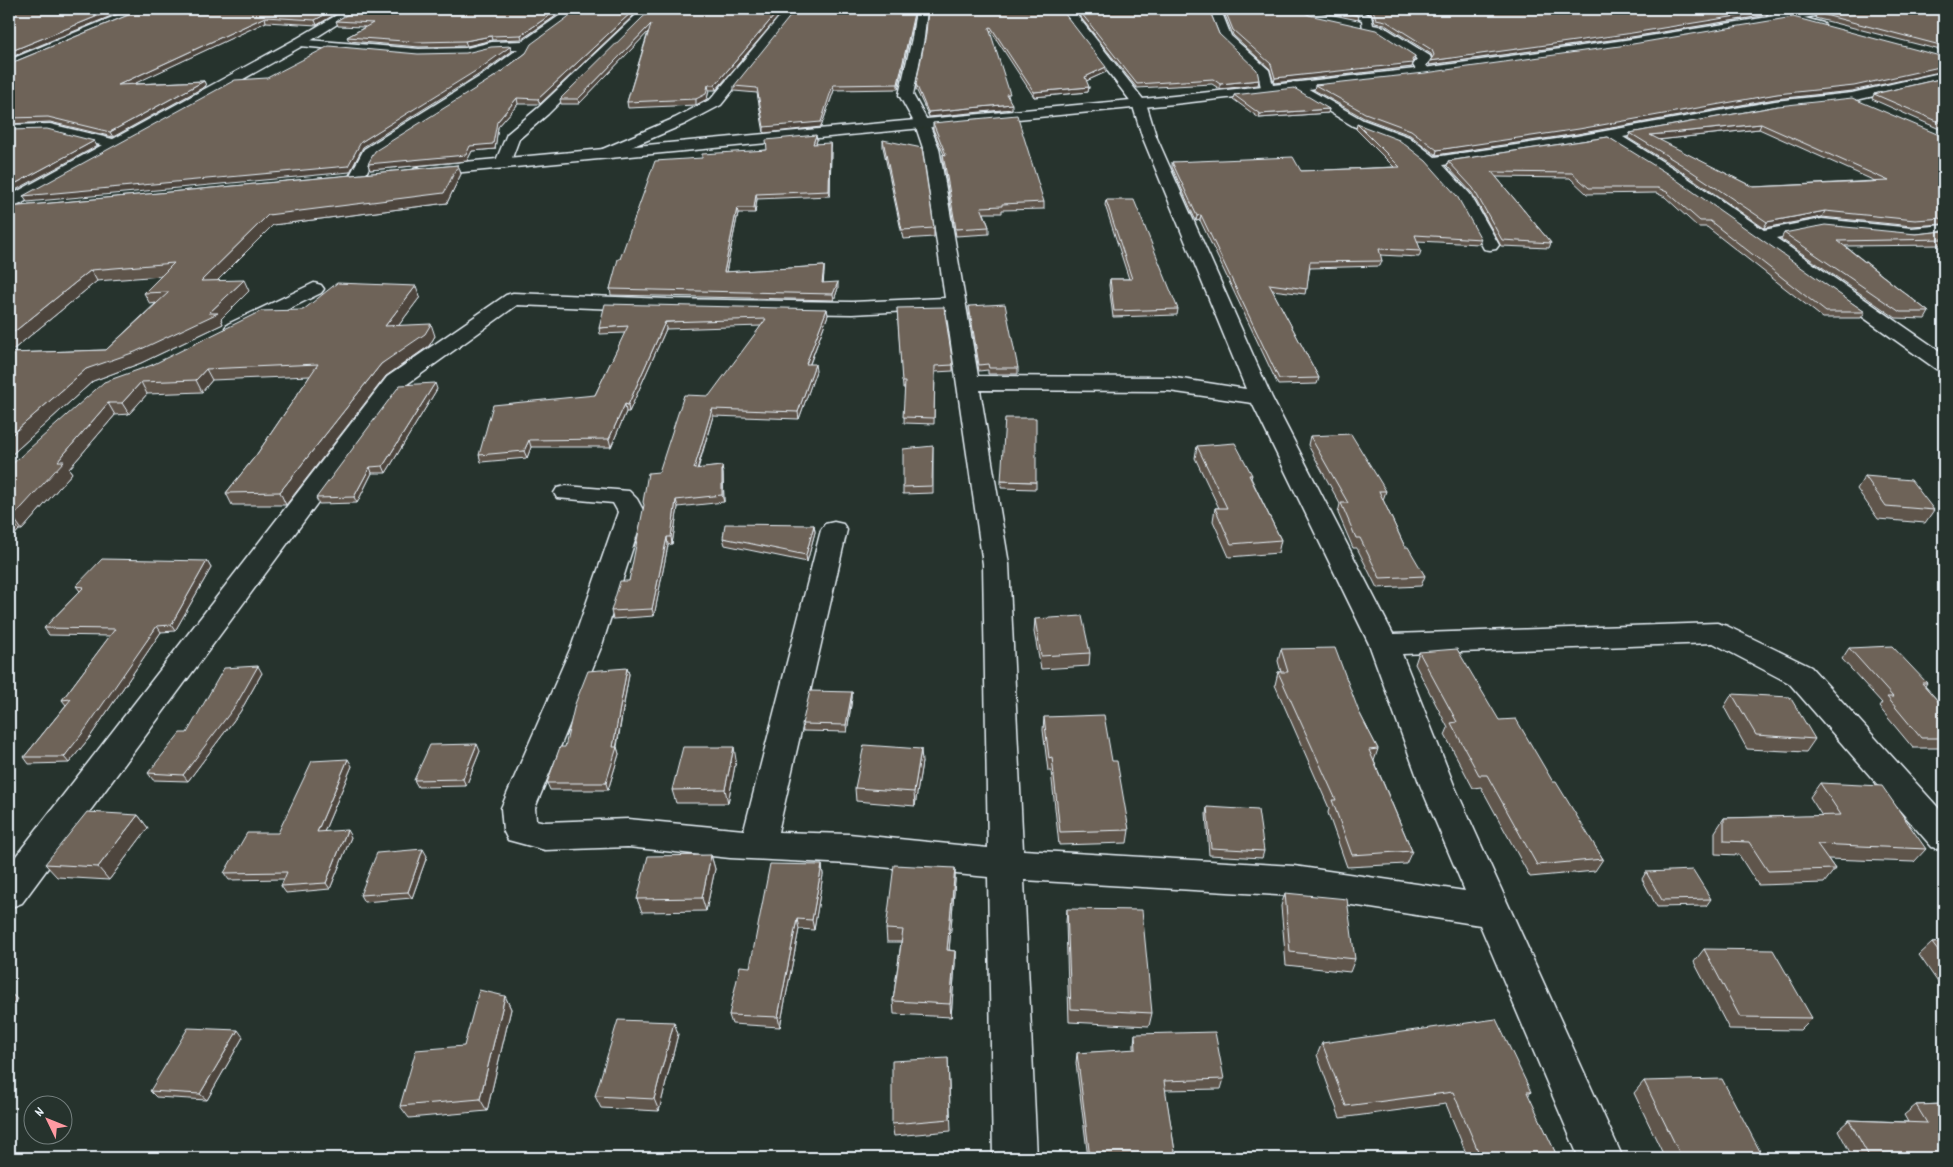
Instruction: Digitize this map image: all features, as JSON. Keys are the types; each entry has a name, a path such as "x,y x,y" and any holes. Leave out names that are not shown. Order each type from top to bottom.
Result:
{"street":[{"path":"9,65 141,9"},
{"path":"9,203 300,42 355,9"},
{"path":"376,175 352,178 369,152 489,77 522,53 526,45 576,9"},
{"path":"503,163 512,137 543,111 639,18 652,9"},
{"path":"603,154 680,121 716,102 792,9"},
{"path":"921,9 918,38 906,95 922,124 931,148 996,564 1004,864 1015,1158"},
{"path":"1066,9 1139,103 1153,145 1261,398 1384,644 1437,785 1601,1158"},
{"path":"1268,89 1264,73 1226,38 1214,9 1290,9"},
{"path":"1345,9 1366,18 1357,25 1380,30 1424,59 1419,66 1424,72"},
{"path":"1761,9 1828,27"},
{"path":"405,173 1139,103 1424,72 1625,44 1838,9"},
{"path":"300,42 419,53 468,52 492,46 526,45"},
{"path":"1432,162 1610,135 1775,105 1852,97 1944,76"},
{"path":"1293,86 1358,122 1404,140 1432,162 1464,198 1490,245"},
{"path":"1852,97 1869,105"},
{"path":"9,129 50,128 116,144"},
{"path":"1610,135 1673,175 1944,364"},
{"path":"9,211 29,210"},
{"path":"1761,236 1822,224 1912,233 1944,230"},
{"path":"219,336 314,289"},
{"path":"9,892 395,382 513,299 667,305 852,308 955,303"},
{"path":"967,383 1169,384 1261,398"},
{"path":"566,493 620,496 628,504 631,512 587,645 518,808 520,830 545,836 628,833 758,845 849,849 1004,864 1294,882 1492,911"},
{"path":"758,845 834,530"},
{"path":"1384,644 1717,633 1800,676 1944,837"}],"building":[{"path":"9,9 115,9 9,52"},
{"path":"143,9 335,9 315,20 265,17 118,85 204,81 110,132 48,117 9,118 9,64"},
{"path":"357,9 559,9 521,35 491,36 465,41 418,42 347,37 373,23 336,21"},
{"path":"579,9 635,9 538,99 517,98 497,122 493,144 470,146 466,155 368,164 375,151 494,77 526,53 531,44"},
{"path":"654,9 780,9 715,85 708,85 706,94 696,99 627,102 651,24 578,99 560,99 643,17"},
{"path":"796,9 915,9 898,84 833,85 821,122 764,127 757,88 734,86"},
{"path":"928,9 1061,9 1106,67 1085,77 1089,87 1034,92 991,27 989,28 1010,94 1006,94 1012,104 928,112 916,84 926,34"},
{"path":"1078,9 1209,9 1219,34 1257,70 1259,80 1220,84 1213,79 1137,84"},
{"path":"1306,9 1302,11 1309,15 1376,30 1415,56 1412,60 1413,63 1275,78 1271,64 1233,30 1225,10"},
{"path":"1324,9 1344,9 1359,16"},
{"path":"1370,9 1760,9 1768,11 1626,34 1430,61 1434,55 1432,50 1386,21 1376,19 1373,10"},
{"path":"1841,9 1944,9 1944,46 1817,13"},
{"path":"1793,17 1944,57 1944,66 1854,86 1777,94 1579,129 1437,150 1411,130 1365,113 1315,85 1425,73 1627,45"},
{"path":"329,46 418,54 466,53 491,47 511,46 482,67 361,142 348,166 23,196 235,80 267,78"},
{"path":"1944,78 1944,124 1874,94"},
{"path":"1294,88 1329,109 1260,114 1234,95"},
{"path":"1852,98 1944,137 1944,218 1915,220 1825,211 1767,222 1630,133 1778,106","holes":["1761,124 1889,181 1753,187 1650,135"]},
{"path":"1017,115 1044,202 981,207 989,227 956,229 943,154 946,155 933,123"},
{"path":"1357,124 1399,140 1426,161 1457,196 1481,239 1415,235 1421,251 1379,249 1382,261 1310,262 1307,289 1269,284 1319,378 1279,379 1201,215 1197,216 1172,162 1293,157 1301,171 1400,167"},
{"path":"47,129 94,141 9,187 9,130"},
{"path":"816,135 813,144 830,143 829,191 756,194 754,208 737,208 724,272 824,266 822,283 838,282 833,294 610,289 618,259 620,259 655,161 702,158 702,154 767,150 766,140"},
{"path":"1608,137 1668,174 1865,312 1826,312 1710,221 1700,221 1667,192 1658,188 1589,188 1572,173 1492,172 1551,243 1502,240 1473,188 1448,161"},
{"path":"883,140 922,148 934,228 902,230"},
{"path":"458,165 444,193 268,215 201,281 244,280 209,313 218,313 135,352 86,369 9,437 9,353 106,350 169,292 144,293 174,263 91,270 9,336 9,207"},
{"path":"1106,200 1134,200 1178,309 1114,311 1110,279 1132,279"},
{"path":"1825,225 1916,234 1944,231 1944,239 1838,241 1929,312 1900,312 1784,233"},
{"path":"337,283 416,286 385,326 431,324 425,334 381,364 280,492 226,493 257,454 318,364 206,369 196,380 141,382 122,403 108,403 58,461 64,461 13,517 9,518 9,465 104,382 152,365 261,311 303,310"},
{"path":"605,304 827,309 806,364 815,364 798,412 712,409 694,469 722,466 722,495 676,500 671,537 667,537 652,609 611,611 620,581 629,581 644,505 648,473 659,472 684,395 709,396 766,319 665,322 628,405 625,404 609,439 529,440 524,451 479,455 493,405 595,395 628,326 599,328"},
{"path":"1005,304 1018,368 989,368 988,364 979,365 969,306"},
{"path":"944,307 953,365 935,366 934,418 903,417 905,382 902,382 897,308"},
{"path":"435,383 383,466 370,467 354,497 316,498 400,385"},
{"path":"1005,418 1036,418 1036,482 1001,481"},
{"path":"1351,434 1386,491 1379,491 1405,547 1408,547 1425,576 1380,578 1360,538 1356,538 1341,503 1348,503 1310,436"},
{"path":"1235,443 1252,475 1249,475 1281,540 1231,544 1215,508 1227,508 1197,446"},
{"path":"933,446 932,486 903,487 903,449"},
{"path":"1865,476 1911,480 1934,510 1886,506"},
{"path":"725,524 814,525 806,555 723,538"},
{"path":"102,559 207,561 171,625 157,626 64,757 24,757 71,699 62,700 115,629 44,628 84,587 76,586"},
{"path":"1082,616 1090,653 1041,656 1035,619"},
{"path":"1892,646 1927,683 1922,683 1944,708 1944,738 1921,738 1887,697 1893,697 1849,648"},
{"path":"1335,648 1359,712 1378,749 1369,750 1412,851 1352,855 1332,800 1336,800 1278,672 1288,672 1281,649"},
{"path":"1457,649 1499,720 1516,719 1553,782 1556,782 1603,859 1537,865 1487,775 1479,775 1451,723 1457,722 1419,652"},
{"path":"258,666 236,705 183,775 148,773 180,733 187,733 224,668"},
{"path":"627,668 613,747 617,747 606,783 547,783 560,747 565,747 575,704 588,671"},
{"path":"810,691 852,692 846,725 802,724"},
{"path":"1732,694 1790,697 1815,739 1756,735"},
{"path":"1104,715 1112,761 1117,761 1129,830 1060,832 1052,757 1049,758 1044,717"},
{"path":"477,744 463,779 414,780 430,745"},
{"path":"864,745 921,749 914,792 855,788"},
{"path":"683,747 734,747 725,789 672,790"},
{"path":"348,759 317,832 347,830 326,883 281,886 287,872 224,873 247,833 278,833 312,761"},
{"path":"1820,783 1882,786 1926,849 1817,844 1835,869 1768,871 1749,842 1724,841 1724,818 1841,815"},
{"path":"1207,807 1258,810 1264,851 1211,848"},
{"path":"87,812 138,815 98,867 45,864"},
{"path":"423,849 408,892 360,895 377,853"},
{"path":"711,855 702,898 637,899 648,856"},
{"path":"770,864 822,865 812,920 797,919 778,1017 729,1015 740,966 750,967"},
{"path":"894,865 955,868 947,950 955,951 950,1004 893,1001 903,930 886,929"},
{"path":"1693,870 1711,899 1662,900 1646,872"},
{"path":"1285,893 1347,899 1355,959 1290,952"},
{"path":"1067,909 1142,910 1152,1013 1071,1009"},
{"path":"1944,942 1944,959 1932,943"},
{"path":"1704,949 1773,950 1812,1018 1740,1017"},
{"path":"479,990 505,996 480,1099 400,1106 416,1050 464,1046"},
{"path":"1496,1019 1531,1092 1527,1092 1558,1158 1481,1158 1453,1092 1346,1106 1322,1043"},
{"path":"618,1020 674,1022 654,1099 595,1096"},
{"path":"188,1028 238,1030 200,1094 150,1091"},
{"path":"1215,1032 1224,1079 1164,1081 1176,1158 1090,1158 1077,1053 1136,1049 1135,1034"},
{"path":"948,1058 950,1119 892,1124 892,1061"},
{"path":"1722,1079 1763,1157 1682,1158 1644,1081"},
{"path":"1944,1104 1944,1158 1870,1158 1849,1120 1927,1123 1916,1105"}]}
